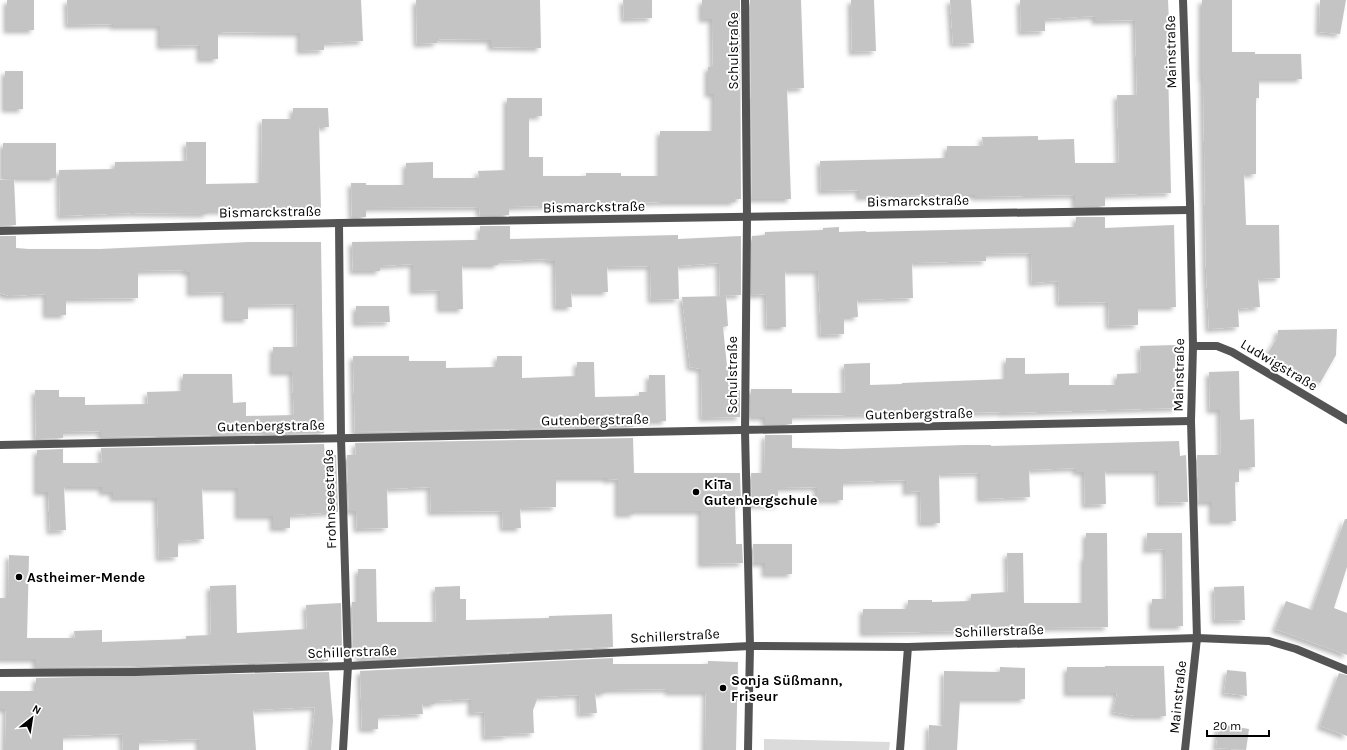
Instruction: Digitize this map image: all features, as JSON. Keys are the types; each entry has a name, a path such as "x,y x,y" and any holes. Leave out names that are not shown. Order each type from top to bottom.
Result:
{"street":[{"name":"Schulstraße","path":"745,0 745,431 750,646 748,750"},
{"name":"Mainstraße","path":"1183,0 1193,346 1191,421 1198,638 1185,750"},
{"name":"Bismarckstraße","path":"0,231 339,223 1189,210"},
{"name":"Frohnseestraße","path":"339,223 341,438 348,666 343,750"},
{"name":"Ludwigstraße","path":"1193,346 1217,346 1232,352 1347,420"},
{"name":"Gutenbergstraße","path":"0,444 745,431 1191,421"},
{"name":"Schillerstraße","path":"0,673 136,672 348,666 750,646 908,647 1198,638 1269,642 1296,649 1347,670"},
{"path":"900,750 908,647"}],"shaded area":[{"path":"764,739 890,742 889,750 764,750"}],"building":[{"path":"7,0 34,0 34,30 7,30"},
{"path":"67,0 361,0 363,41 324,43 324,50 300,51 300,33 218,32 218,59 200,59 200,45 160,46 160,26 113,26 113,24 68,25"},
{"path":"416,0 540,0 541,48 491,47 491,40 437,39 437,43 417,44"},
{"path":"623,0 652,0 652,18 624,19"},
{"path":"702,0 740,0 741,199 735,199 735,202 660,202 509,207 509,215 480,215 479,207 366,208 366,217 352,217 351,183 366,183 366,185 406,185 406,163 433,162 433,178 479,178 478,171 507,170 507,98 542,98 542,116 529,116 529,157 543,157 543,176 586,176 586,173 621,173 621,176 660,176 660,131 714,131 714,94 708,94 708,67 713,67 712,19 702,19"},
{"path":"750,0 801,0 804,88 787,89 791,199 752,199"},
{"path":"851,0 874,0 876,51 852,52"},
{"path":"950,0 971,0 974,43 953,44"},
{"path":"1020,0 1168,0 1171,67 1168,67 1171,193 1105,195 1105,206 1075,206 1075,195 975,197 975,195 929,195 859,197 859,190 821,191 820,161 947,158 947,146 983,146 982,137 1038,136 1038,140 1074,139 1075,163 1119,163 1117,95 1137,95 1135,20 1095,21 1095,16 1045,19 1045,31 1021,32"},
{"path":"1202,0 1232,0 1232,52 1255,52 1255,54 1301,54 1302,79 1259,79 1259,98 1256,98 1256,174 1244,174 1246,225 1279,225 1280,278 1258,279 1260,307 1238,309 1239,327 1209,329 1206,269"},
{"path":"1320,0 1346,0 1340,34 1319,32"},
{"path":"5,71 23,71 23,109 5,109"},
{"path":"293,108 328,108 329,127 319,127 321,209 207,211 207,214 132,213 60,216 59,170 115,169 115,162 187,161 186,142 206,142 206,184 261,183 262,119 293,119"},
{"path":"3,143 56,143 56,178 3,178"},
{"path":"14,179 16,225 0,226 0,180"},
{"path":"1076,217 1105,217 1105,228 1174,225 1176,307 1138,307 1138,325 1109,326 1108,302 1059,303 1058,281 1032,283 1031,253 986,254 986,261 912,263 913,298 857,300 858,317 844,317 844,334 821,335 818,271 785,271 786,327 767,327 766,294 752,295 752,236 765,235 765,232 823,230 823,228 839,227 839,232 866,232 1076,227"},
{"path":"480,226 510,226 510,239 678,235 678,239 741,236 741,295 720,296 719,263 678,266 679,299 651,300 650,266 607,267 608,292 571,292 572,307 556,307 555,261 549,261 548,259 498,261 498,265 462,265 463,309 440,309 440,290 413,291 413,264 380,266 380,271 353,271 352,242 473,240 480,239"},
{"path":"0,236 16,236 16,248 29,249 100,249 249,242 321,242 324,433 101,437 101,431 63,432 63,438 36,439 35,390 59,390 59,397 85,397 85,405 148,404 147,392 183,391 183,374 232,374 233,403 246,402 246,416 294,415 292,372 273,372 273,347 297,347 296,304 248,305 248,319 226,319 226,292 190,293 190,272 185,272 185,270 138,271 138,298 66,299 66,315 46,315 46,294 9,296 0,293"},
{"path":"726,296 728,326 723,327 727,366 736,368 735,390 740,390 740,417 702,418 701,369 690,367 682,297"},
{"path":"356,306 389,306 390,322 356,323"},
{"path":"1337,329 1336,355 1320,383 1268,353 1277,338 1278,330"},
{"path":"1176,345 1177,408 1002,413 792,416 792,424 765,424 765,417 751,417 751,389 792,389 792,393 845,393 844,364 870,363 870,385 902,384 1006,379 1006,358 1025,358 1025,374 1069,373 1069,385 1117,385 1117,374 1141,373 1140,346"},
{"path":"353,356 409,356 409,361 446,361 446,368 497,367 497,356 522,356 522,378 577,376 577,362 594,362 595,397 639,396 639,392 649,392 649,375 665,375 666,421 633,421 633,427 355,432"},
{"path":"1239,371 1240,420 1254,419 1255,467 1239,467 1239,482 1235,482 1236,521 1212,521 1212,502 1199,502 1197,455 1221,455 1220,410 1210,410 1209,372"},
{"path":"765,435 792,435 792,448 843,449 1179,441 1180,456 1186,455 1188,502 1159,503 1158,471 1105,471 1106,504 1085,505 1084,472 1076,472 1076,468 1029,470 1030,497 980,499 980,473 939,474 940,523 921,523 920,491 906,492 906,480 843,482 843,500 817,500 817,487 778,488 778,505 752,505 751,473 764,473"},
{"path":"633,438 634,473 740,473 741,505 735,504 736,544 742,544 743,563 701,564 701,511 634,511 634,514 618,514 618,479 556,478 556,507 520,508 521,528 503,528 502,511 431,512 430,487 387,489 388,528 357,529 356,511 349,511 347,455 356,455 355,443"},
{"path":"324,444 325,455 336,455 338,512 290,515 290,528 273,528 273,516 238,516 238,488 202,488 204,539 178,541 178,557 159,558 157,498 113,498 113,492 102,492 102,487 64,487 66,530 50,531 48,492 37,492 37,450 63,449 63,463 102,463 101,448"},
{"path":"1345,519 1347,519 1347,567 1334,608 1347,613 1347,655 1275,629 1286,601 1312,610"},
{"path":"1086,533 1107,533 1108,627 1038,628 1038,626 980,628 980,631 863,633 863,609 908,609 908,600 932,600 932,602 971,601 971,594 1008,592 1007,553 1023,553 1024,603 1084,603 1084,557 1086,557"},
{"path":"1147,533 1182,533 1183,626 1152,626 1152,599 1166,599 1165,549 1146,550"},
{"path":"753,544 792,544 792,574 765,574 765,563 754,563"},
{"path":"9,555 29,556 27,638 75,638 74,631 102,630 102,642 186,639 186,636 211,635 210,586 236,585 237,633 307,629 306,605 341,603 342,651 327,652 328,661 136,666 36,667 36,659 0,659 0,598 8,598"},
{"path":"358,569 376,569 377,622 436,622 435,587 460,586 460,599 466,599 466,620 549,618 549,616 612,614 613,647 360,660 359,650 353,651 352,602 358,602"},
{"path":"1244,586 1245,620 1215,621 1214,587"},
{"path":"613,658 613,664 708,664 708,661 738,662 736,750 705,750 706,692 668,692 668,689 605,690 605,693 595,693 597,713 580,714 579,695 538,697 533,710 534,733 507,734 507,736 485,737 484,712 471,713 471,699 435,701 435,704 422,704 423,714 378,716 378,729 362,729 360,671"},
{"path":"1164,666 1166,716 1135,716 1113,712 1117,693 1067,693 1067,667"},
{"path":"1000,667 1025,668 1025,699 960,699 957,750 928,750 929,725 943,726 944,671 1000,672"},
{"path":"1227,670 1246,672 1247,696 1224,693"},
{"path":"329,672 333,721 331,750 311,750 315,707 253,710 256,750 199,750 199,739 139,741 139,750 123,750 122,734 63,736 63,750 5,750 6,709 0,709 0,691 36,691 36,678"},
{"path":"1339,673 1347,675 1347,736 1320,726"},
{"path":"1219,724 1249,729 1246,750 1216,748"}],"place":[{"name":"KiTa Gutenbergschule","path":"696,492"},
{"name":"Astheimer-Mende","path":"19,577"},
{"name":"Sonja Süßmann, Friseur","path":"723,688"}]}
